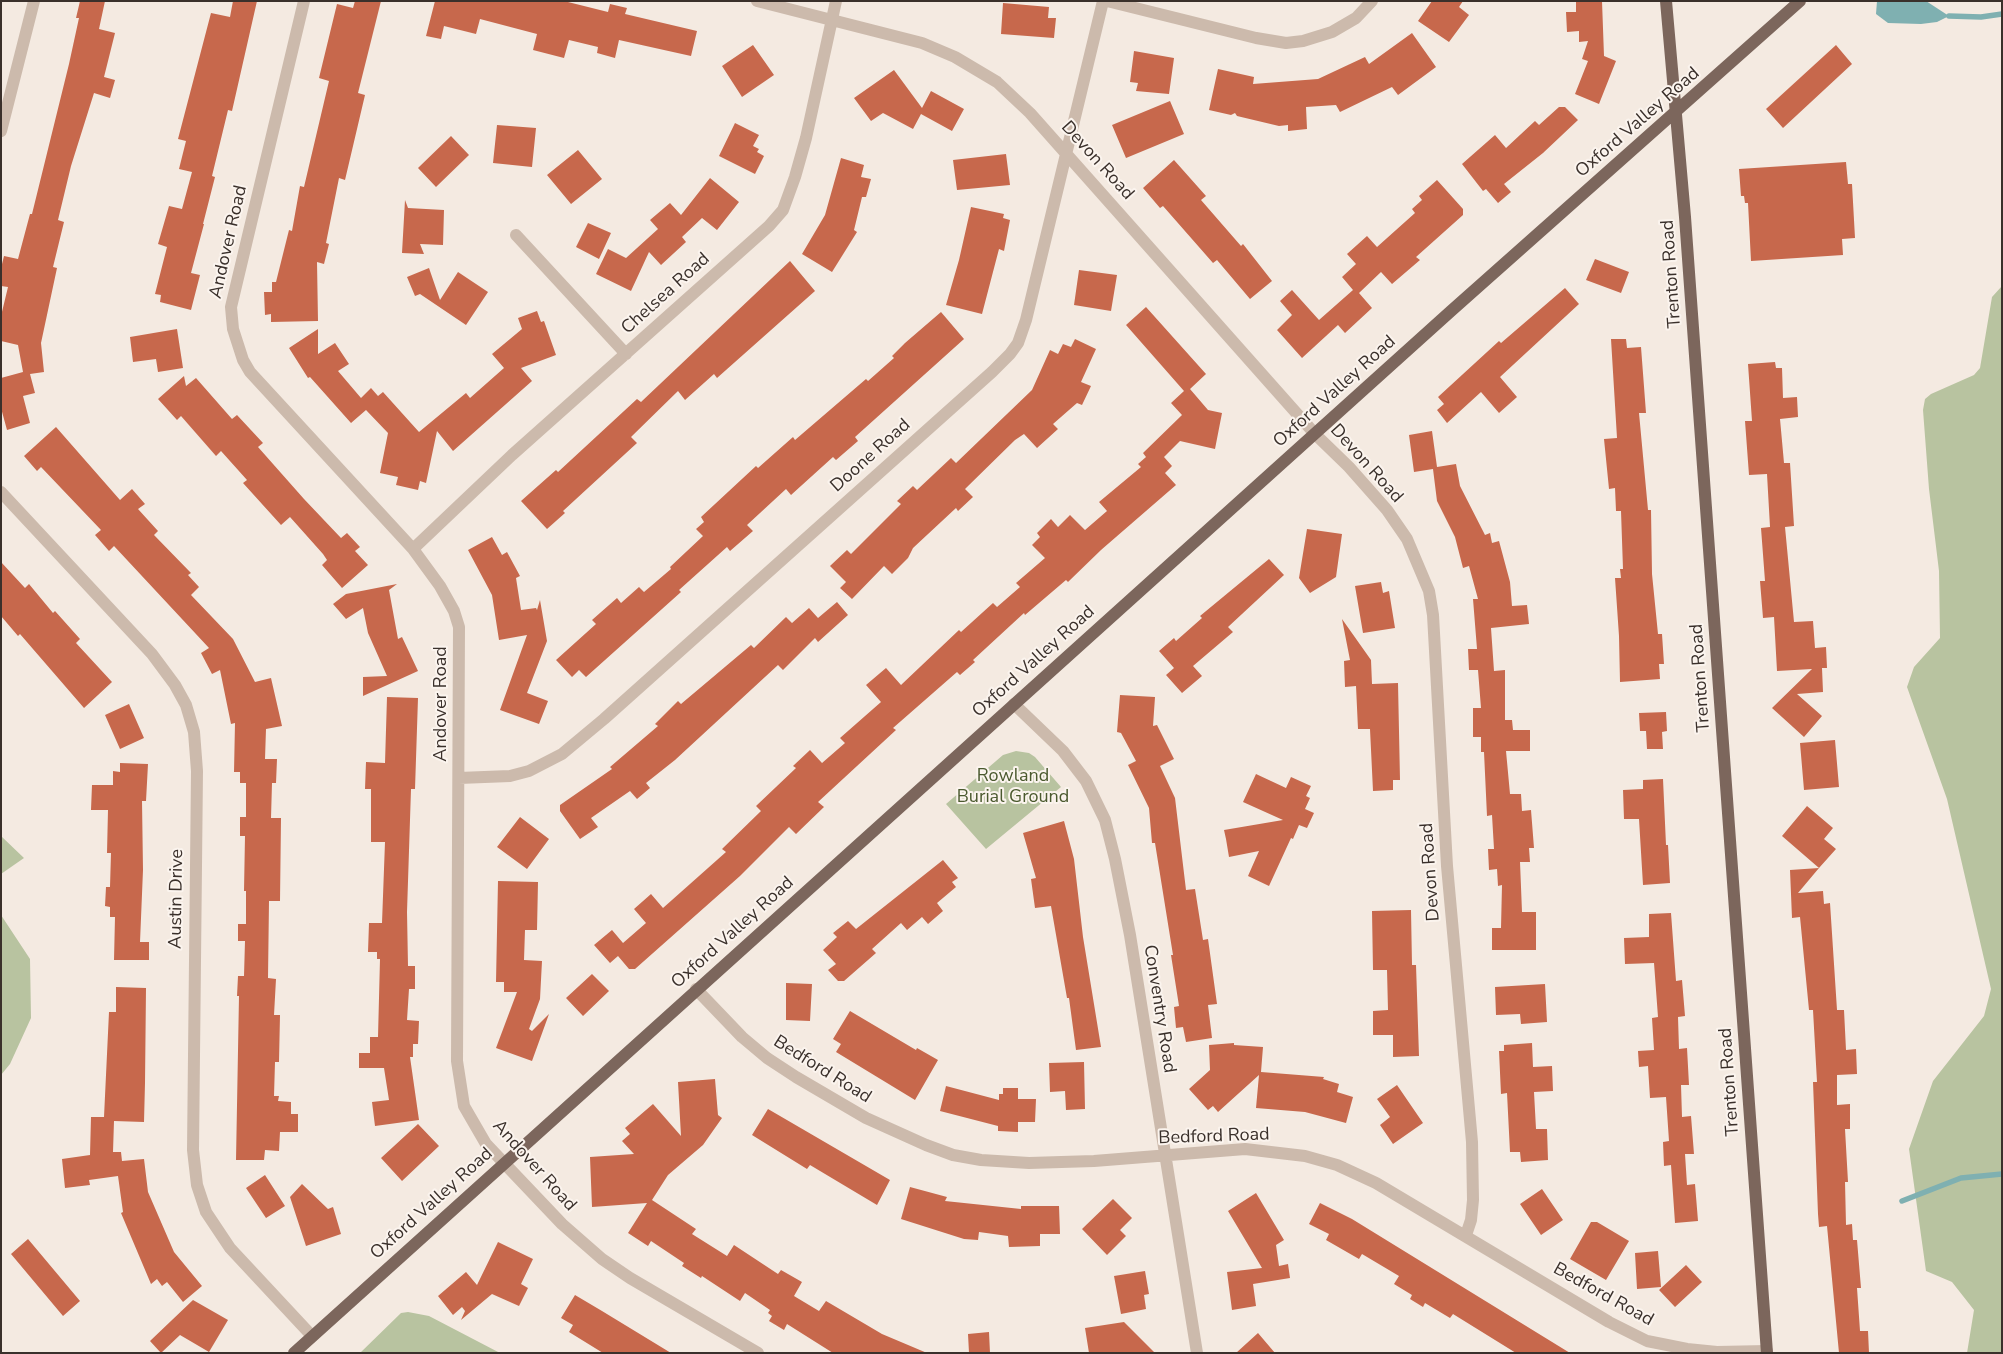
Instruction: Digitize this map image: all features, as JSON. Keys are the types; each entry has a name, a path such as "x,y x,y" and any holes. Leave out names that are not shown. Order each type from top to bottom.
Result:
{"main road":[{"name":"Trenton Road","path":"1666,1 1676,114 1767,1352"},
{"name":"Oxford Valley Road","path":"294,1353 503,1162 1451,311 1676,114 1800,1"}],"street":[{"path":"1,131 34,1"},
{"name":"Andover Road","path":"304,1 231,307 233,329 243,360 250,372 413,549 440,586 454,611 459,627 457,1061 459,1084 464,1106 486,1144 562,1224 602,1259 630,1278 758,1353"},
{"name":"Devon Road","path":"757,1 922,43 974,67 997,82 1030,113 1315,434 1349,467 1387,510 1407,539 1429,591 1433,615 1447,866 1472,1142 1473,1200 1471,1220 1466,1235"},
{"name":"Chelsea Road","path":"413,549 512,455 769,226 783,210 806,138 836,1"},
{"path":"1105,1 1256,38 1286,43 1303,41 1332,32 1356,18 1372,1"},
{"name":"Doone Road","path":"459,778 510,776 529,771 562,754 604,720 992,372 1018,343 1026,320 1105,1"},
{"path":"516,235 626,354"},
{"name":"Austin Drive","path":"1,492 152,654 175,685 186,705 194,732 197,771 193,1150 197,1185 206,1212 230,1248 312,1336"},
{"name":"Conventry Road","path":"1014,704 1063,751 1086,781 1105,820 1130,934 1197,1353"},
{"name":"Bedford Road","path":"696,989 742,1037 767,1058 866,1118 935,1149 982,1160 1029,1163 1164,1156 1245,1149 1305,1156 1336,1165 1376,1183 1609,1322 1648,1341 1687,1349 1717,1352 1767,1352"}],"green space":[{"path":"2002,286 2002,1353 1967,1353 1974,1310 1952,1282 1926,1271 1909,1149 1933,1081 1984,1016 1991,989 1947,799 1907,687 1914,667 1940,638 1939,571 1929,489 1923,410 1925,399 1931,394 1974,375 1980,368 1992,297"},
{"name":"Rowland Burial Ground","path":"1016,751 1029,753 1035,757 1061,787 986,849 946,804 1003,755"},
{"path":"1,836 24,858 1,874"},
{"path":"1,915 30,959 31,1018 10,1064 1,1075"},
{"path":"408,1312 429,1316 500,1353 360,1353 401,1313"}],"water":[{"path":"1877,1 1926,1 1949,16 1937,22 1921,24 1888,23 1876,14"}],"building":[{"path":"80,1 105,1 99,29 115,33 104,77 115,80 110,98 94,93 71,166 58,220 64,222 53,267 57,268 41,343 44,372 30,374 35,393 23,396 30,423 7,430 1,408 1,378 23,372 18,345 1,341 1,316 8,287 1,286 1,268 4,256 18,259 30,214 32,214 69,64 79,18 76,18"},
{"path":"233,1 257,1 232,111 228,110 212,176 215,177 191,273 200,275 191,310 160,302 161,295 155,294 167,247 158,244 169,206 182,209 192,172 179,169 186,141 178,139 211,13 230,17"},
{"path":"355,1 381,1 358,93 365,95 345,180 339,178 326,243 329,244 324,264 317,262 318,321 271,322 271,314 265,315 264,292 272,292 272,282 276,282 289,230 292,231 300,186 304,187 329,81 319,78 337,4 353,8"},
{"path":"435,1 564,1 608,12 610,4 627,8 625,14 697,31 691,56 619,40 615,58 597,53 598,47 569,40 564,58 533,50 537,34 480,19 476,34 444,26 441,39 426,36"},
{"path":"1432,1 1463,1 1459,7 1469,15 1449,42 1418,21"},
{"path":"1576,1 1602,1 1604,56 1616,61 1599,104 1575,94 1588,61 1582,59 1588,41 1579,42 1579,31 1567,32 1566,12 1576,12"},
{"path":"1003,3 1049,7 1048,18 1056,18 1054,38 1001,34"},
{"path":"1412,33 1436,67 1398,95 1392,87 1340,112 1336,105 1306,107 1307,129 1288,131 1288,125 1279,126 1237,116 1235,113 1231,115 1209,110 1218,69 1254,77 1253,84 1318,79 1365,57 1369,64"},
{"path":"753,45 774,75 742,97 722,66"},
{"path":"1836,45 1852,64 1783,128 1766,109"},
{"path":"1134,51 1174,58 1169,94 1136,91 1138,83 1130,82"},
{"path":"894,70 922,108 931,91 964,109 952,131 921,114 913,129 883,113 871,121 854,98"},
{"path":"1170,101 1184,134 1126,158 1112,125"},
{"path":"1559,107 1565,107 1578,120 1543,153 1504,184 1511,192 1498,203 1486,189 1483,191 1462,164 1495,135 1506,148 1535,121 1539,125"},
{"path":"735,123 759,135 753,146 759,149 757,152 764,156 755,174 719,156"},
{"path":"497,125 536,128 532,167 493,163"},
{"path":"451,136 469,155 436,187 418,168"},
{"path":"578,150 602,179 571,204 547,175"},
{"path":"1006,154 1010,185 957,190 953,160"},
{"path":"841,158 864,165 861,177 871,179 866,197 862,197 854,230 857,232 832,272 802,254 825,215"},
{"path":"1174,160 1206,196 1201,200 1241,246 1243,244 1272,281 1250,299 1217,260 1213,263 1163,206 1160,208 1143,188"},
{"path":"1846,162 1848,184 1852,184 1855,238 1842,239 1843,255 1751,261 1748,203 1745,203 1744,196 1741,196 1739,169"},
{"path":"710,178 739,202 717,230 702,218 682,237 686,242 661,265 649,252 631,291 596,274 608,249 626,258 658,229 650,220 670,203 681,215"},
{"path":"1437,180 1463,209 1463,215 1416,257 1420,260 1392,284 1381,272 1359,293 1372,308 1345,333 1338,325 1302,358 1277,330 1292,315 1280,301 1292,290 1319,320 1353,290 1342,277 1356,264 1347,254 1367,236 1377,247 1415,213 1412,209 1422,200 1419,196"},
{"path":"405,200 408,208 444,210 443,245 420,244 424,254 402,253"},
{"path":"971,207 1004,214 1003,218 1010,220 1004,251 999,249 982,314 946,305"},
{"path":"588,223 611,233 599,259 576,247"},
{"path":"1595,259 1629,272 1621,293 1586,280"},
{"path":"790,261 815,291 717,378 714,374 685,400 678,391 631,437 637,443 563,511 565,513 547,529 521,501 556,470 558,472 637,399 641,402"},
{"path":"429,268 440,300 458,272 488,292 466,325 420,294 415,296 407,277"},
{"path":"1079,270 1117,275 1111,311 1074,305"},
{"path":"1565,288 1579,304 1500,377 1517,397 1499,413 1481,392 1447,423 1437,410 1444,404 1438,397 1499,341 1501,343"},
{"path":"1146,307 1206,374 1190,389 1208,410 1222,413 1215,449 1180,441 1164,457 1172,466 1165,473 1176,485 1101,550 1068,582 1066,580 1025,615 1024,613 973,660 975,662 960,675 957,672 893,728 896,730 818,802 824,807 796,834 789,827 740,876 635,969 629,969 618,956 610,963 594,945 612,930 623,943 646,923 634,909 651,894 663,908 726,852 722,849 761,811 756,806 796,768 793,766 810,750 822,763 845,743 840,738 881,702 866,685 886,668 901,685 959,630 961,632 993,603 997,607 1020,587 1016,583 1045,558 1032,545 1040,537 1037,533 1051,519 1058,527 1070,515 1085,530 1107,511 1099,502 1141,467 1138,464 1146,457 1143,453 1182,415 1171,403 1184,391 1126,325"},
{"path":"537,311 541,322 544,321 556,355 521,368 532,381 453,451 437,431 426,483 420,481 418,490 396,485 398,477 380,473 388,433 366,410 351,423 310,377 308,378 289,348 318,329 318,354 335,343 349,364 338,371 361,398 371,388 378,396 383,392 419,432 466,393 470,398 504,368 492,354 522,329 518,318"},
{"path":"941,312 964,339 855,437 858,441 836,460 833,457 791,495 786,489 747,525 753,531 730,551 727,547 679,590 681,592 586,677 579,670 572,677 556,660 596,624 592,620 617,598 621,603 639,587 644,592 671,569 670,567 703,536 696,529 704,522 701,517 756,466 758,468 793,437 795,440 866,379 868,381 894,358 892,356 905,343"},
{"path":"177,329 183,368 158,372 156,359 133,362 130,337"},
{"path":"1075,339 1096,349 1081,382 1091,386 1082,405 1077,403 1053,424 1058,429 1037,448 1024,434 1015,440 965,489 973,497 958,511 956,508 913,548 908,558 892,574 884,566 852,599 840,588 846,582 830,566 847,550 851,554 901,504 897,501 913,486 917,490 951,458 956,463 1032,390 1050,350 1058,354 1063,344 1071,347"},
{"path":"1611,339 1626,339 1627,348 1641,347 1646,413 1639,413 1648,510 1651,510 1652,574 1658,634 1662,634 1664,664 1659,664 1660,679 1620,682 1615,578 1621,578 1620,569 1623,569 1621,511 1616,511 1615,488 1609,489 1604,439 1617,438"},
{"path":"1775,362 1776,368 1782,368 1783,398 1797,397 1798,417 1780,419 1784,463 1790,463 1794,526 1785,527 1794,622 1813,621 1815,648 1826,647 1827,668 1822,668 1823,692 1797,694 1822,716 1804,737 1772,708 1812,669 1777,671 1774,617 1763,618 1760,581 1765,581 1761,528 1770,527 1767,474 1749,475 1745,421 1752,421 1748,364"},
{"path":"184,376 186,386 196,378 232,419 237,415 263,443 258,447 304,499 341,538 347,533 360,547 355,551 368,565 342,588 322,565 327,560 323,554 290,517 281,525 243,483 247,480 221,451 216,456 181,416 177,420 158,399"},
{"path":"56,427 120,500 132,489 145,504 138,509 158,531 154,535 191,573 188,575 199,587 191,595 233,639 255,682 271,678 282,726 266,729 265,759 277,759 276,783 272,783 271,818 281,818 280,901 269,901 268,978 276,979 274,1015 280,1015 279,1062 275,1062 274,1096 279,1096 278,1101 291,1102 291,1114 298,1114 298,1132 280,1132 279,1151 265,1150 264,1160 236,1160 239,996 237,996 238,976 244,976 245,941 238,941 238,924 246,924 246,891 244,891 245,836 240,836 240,817 246,817 246,783 240,783 240,772 234,772 235,723 231,724 220,670 212,674 201,653 209,648 114,546 109,551 95,535 101,530 41,467 37,471 24,456"},
{"path":"1432,431 1437,467 1456,464 1460,486 1485,535 1490,533 1492,543 1499,541 1510,582 1512,606 1527,605 1529,624 1491,628 1494,671 1505,670 1505,720 1512,720 1513,730 1530,730 1530,751 1506,751 1510,794 1521,794 1522,811 1531,810 1534,848 1529,848 1530,862 1520,862 1522,912 1536,912 1536,950 1492,950 1492,928 1501,928 1502,885 1498,886 1497,869 1489,870 1488,849 1494,849 1492,815 1487,816 1484,752 1481,752 1481,737 1473,737 1473,708 1481,708 1478,670 1469,670 1468,649 1477,649 1473,599 1478,599 1469,566 1463,568 1455,537 1437,501 1433,469 1414,472 1409,435"},
{"path":"1307,529 1342,534 1336,577 1310,593 1299,578"},
{"path":"492,537 502,555 507,552 520,576 516,578 521,610 536,608 537,610 540,600 547,641 527,693 548,701 539,724 500,710 527,635 499,640 492,595 468,550"},
{"path":"1269,559 1284,575 1228,627 1233,632 1193,666 1202,676 1182,693 1166,675 1174,668 1159,651 1174,638 1176,641 1202,618 1200,616"},
{"path":"1,562 25,588 29,584 53,613 55,611 80,639 76,643 112,682 84,708 20,634 18,636 1,616"},
{"path":"1381,582 1383,593 1389,591 1395,628 1363,633 1355,586"},
{"path":"397,584 389,590 398,639 402,637 418,671 363,696 363,677 387,676 368,633 363,608 346,619 333,604 346,594"},
{"path":"837,602 848,615 818,642 815,638 783,670 778,665 675,760 646,783 650,788 637,799 630,791 591,818 598,827 580,839 560,811 560,805 612,769 610,767 658,726 655,724 678,701 681,704 751,645 754,648 786,617 792,623 809,608 818,618"},
{"path":"1342,619 1371,660 1372,684 1398,683 1400,780 1393,780 1393,790 1373,791 1370,729 1358,729 1356,686 1345,687 1344,661 1350,660"},
{"path":"1120,695 1155,697 1153,726 1157,725 1174,759 1160,766 1175,798 1186,890 1195,889 1203,940 1208,939 1217,1004 1208,1005 1212,1038 1186,1042 1183,1027 1176,1028 1174,1007 1179,1006 1155,843 1152,843 1149,808 1128,765 1136,761 1121,733 1117,732"},
{"path":"387,697 418,698 415,789 411,789 407,912 408,966 415,966 415,989 409,989 407,1020 419,1021 418,1044 413,1044 413,1057 410,1057 419,1120 375,1126 372,1102 389,1100 384,1068 359,1068 359,1053 370,1053 370,1037 378,1037 380,959 377,959 377,952 368,952 369,923 382,923 385,842 371,842 371,789 365,789 366,762 385,763"},
{"path":"129,704 144,738 120,749 105,715"},
{"path":"1666,712 1667,731 1662,732 1663,749 1647,749 1646,731 1640,731 1639,713"},
{"path":"1835,740 1839,787 1804,790 1800,743"},
{"path":"120,763 148,764 146,801 142,801 143,870 140,942 149,942 149,960 114,960 115,917 110,917 110,907 105,906 106,887 110,887 111,853 107,853 108,810 91,810 92,785 113,785 113,771 120,772"},
{"path":"1256,774 1286,788 1291,777 1311,786 1306,796 1310,798 1305,809 1314,813 1307,828 1299,825 1269,886 1248,876 1259,851 1229,857 1224,830 1283,820 1243,802"},
{"path":"1663,779 1670,883 1643,885 1639,819 1624,819 1623,790 1643,789 1643,780"},
{"path":"1807,806 1833,828 1824,839 1836,849 1819,868 1782,836"},
{"path":"520,817 549,839 527,869 497,847"},
{"path":"1064,821 1074,859 1083,937 1101,1047 1076,1050 1069,998 1067,998 1051,906 1035,908 1031,879 1036,878 1023,833"},
{"path":"943,860 958,878 952,882 956,887 937,903 943,911 928,924 922,917 907,930 901,923 872,949 876,953 844,981 838,981 828,970 836,964 823,950 837,937 833,933 848,921 856,929"},
{"path":"1819,868 1798,893 1823,891 1824,904 1830,903 1837,1010 1844,1010 1846,1050 1856,1049 1857,1074 1837,1075 1837,1105 1850,1104 1850,1129 1845,1129 1848,1182 1845,1182 1846,1225 1852,1224 1853,1240 1857,1240 1861,1288 1857,1288 1860,1331 1868,1331 1869,1353 1839,1353 1827,1226 1819,1227 1813,1082 1817,1082 1813,1010 1809,1010 1800,917 1792,918 1790,870"},
{"path":"498,881 538,882 537,930 525,930 524,960 542,961 540,999 529,1029 532,1031 549,1014 532,1061 496,1048 517,992 504,992 504,982 496,982"},
{"path":"1411,910 1412,965 1416,965 1419,1056 1393,1057 1393,1035 1373,1035 1373,1011 1388,1010 1387,970 1373,970 1372,911"},
{"path":"1671,913 1676,981 1682,980 1685,1016 1678,1017 1679,1049 1687,1048 1689,1085 1681,1085 1682,1117 1691,1116 1694,1154 1685,1154 1687,1185 1695,1184 1698,1221 1675,1223 1671,1165 1664,1166 1663,1142 1669,1141 1666,1097 1650,1098 1648,1066 1639,1067 1638,1051 1654,1050 1652,1018 1658,1017 1654,963 1625,964 1624,938 1649,937 1649,914"},
{"path":"592,974 609,991 583,1016 566,998"},
{"path":"786,983 812,984 810,1021 786,1020"},
{"path":"1545,984 1547,1022 1521,1024 1520,1014 1496,1015 1495,987"},
{"path":"116,987 146,988 145,1083 144,1122 114,1121 113,1152 121,1152 122,1161 144,1159 148,1192 174,1252 202,1286 183,1302 167,1282 162,1286 157,1279 151,1284 121,1213 123,1212 118,1176 89,1180 90,1185 65,1188 62,1159 90,1155 91,1117 104,1117 109,1012 116,1012"},
{"path":"850,1011 916,1050 917,1048 938,1060 915,1100 836,1052 841,1044 833,1039"},
{"path":"1234,1043 1234,1045 1263,1047 1261,1072 1324,1077 1323,1079 1339,1084 1337,1092 1353,1097 1346,1123 1305,1112 1256,1108 1259,1075 1218,1112 1213,1106 1208,1110 1189,1089 1210,1070 1209,1045"},
{"path":"1532,1043 1533,1067 1552,1066 1553,1091 1534,1092 1536,1129 1547,1129 1548,1160 1521,1162 1520,1152 1510,1152 1507,1093 1501,1094 1499,1051 1504,1051 1504,1045"},
{"path":"1084,1062 1085,1109 1066,1110 1065,1091 1050,1092 1049,1063"},
{"path":"715,1079 718,1115 722,1118 703,1145 668,1175 652,1200 696,1229 692,1234 727,1256 734,1245 778,1274 781,1270 802,1282 794,1296 819,1311 826,1301 882,1334 927,1353 833,1353 787,1324 784,1330 769,1321 772,1316 768,1313 770,1310 745,1293 740,1301 702,1276 701,1278 682,1266 684,1263 651,1241 648,1246 628,1233 647,1203 592,1207 590,1157 634,1154 622,1141 630,1134 625,1128 653,1104 681,1136 678,1082"},
{"path":"1397,1085 1423,1123 1393,1144 1380,1125 1390,1117 1377,1099"},
{"path":"946,1086 999,1100 999,1094 1003,1094 1003,1088 1018,1088 1018,1099 1036,1099 1035,1122 1018,1122 1018,1132 998,1131 998,1126 940,1111"},
{"path":"768,1109 890,1180 877,1205 810,1165 807,1169 752,1135"},
{"path":"418,1124 439,1146 402,1181 381,1158"},
{"path":"265,1175 285,1206 266,1218 246,1188"},
{"path":"302,1184 328,1209 333,1207 341,1234 306,1246 290,1197"},
{"path":"910,1187 947,1197 945,1201 1021,1209 1021,1206 1059,1206 1060,1234 1040,1234 1040,1246 1009,1247 1008,1236 979,1232 978,1240 964,1239 901,1219"},
{"path":"1542,1189 1563,1220 1541,1235 1520,1204"},
{"path":"1256,1193 1284,1240 1276,1245 1279,1266 1288,1264 1290,1278 1253,1284 1256,1306 1232,1310 1227,1272 1262,1268 1228,1211"},
{"path":"1113,1199 1132,1218 1120,1230 1126,1236 1107,1255 1082,1229"},
{"path":"1320,1203 1352,1219 1570,1353 1516,1353 1453,1314 1450,1318 1425,1303 1423,1307 1410,1299 1412,1295 1394,1284 1399,1276 1362,1254 1359,1259 1326,1240 1329,1234 1309,1224"},
{"path":"1591,1222 1597,1222 1629,1241 1606,1280 1570,1259"},
{"path":"28,1239 80,1301 63,1316 11,1254"},
{"path":"498,1242 533,1259 521,1284 528,1288 519,1306 492,1294 461,1320 465,1311 462,1307 453,1315 438,1296 466,1272 477,1285"},
{"path":"1658,1251 1661,1287 1637,1289 1635,1253"},
{"path":"1686,1265 1702,1282 1675,1307 1659,1290"},
{"path":"1145,1271 1149,1294 1144,1295 1146,1309 1121,1314 1114,1276"},
{"path":"575,1295 671,1353 603,1353 569,1332 573,1325 561,1318"},
{"path":"193,1300 228,1320 209,1352 180,1335 161,1353 150,1341"},
{"path":"1124,1322 1155,1353 1089,1353 1085,1328"},
{"path":"989,1332 990,1353 969,1353 968,1334"},
{"path":"1258,1333 1275,1353 1236,1353"}],"waterway":[{"path":"1949,16 1981,17 2002,14"},
{"path":"1902,1201 1961,1178 2002,1174"}]}
